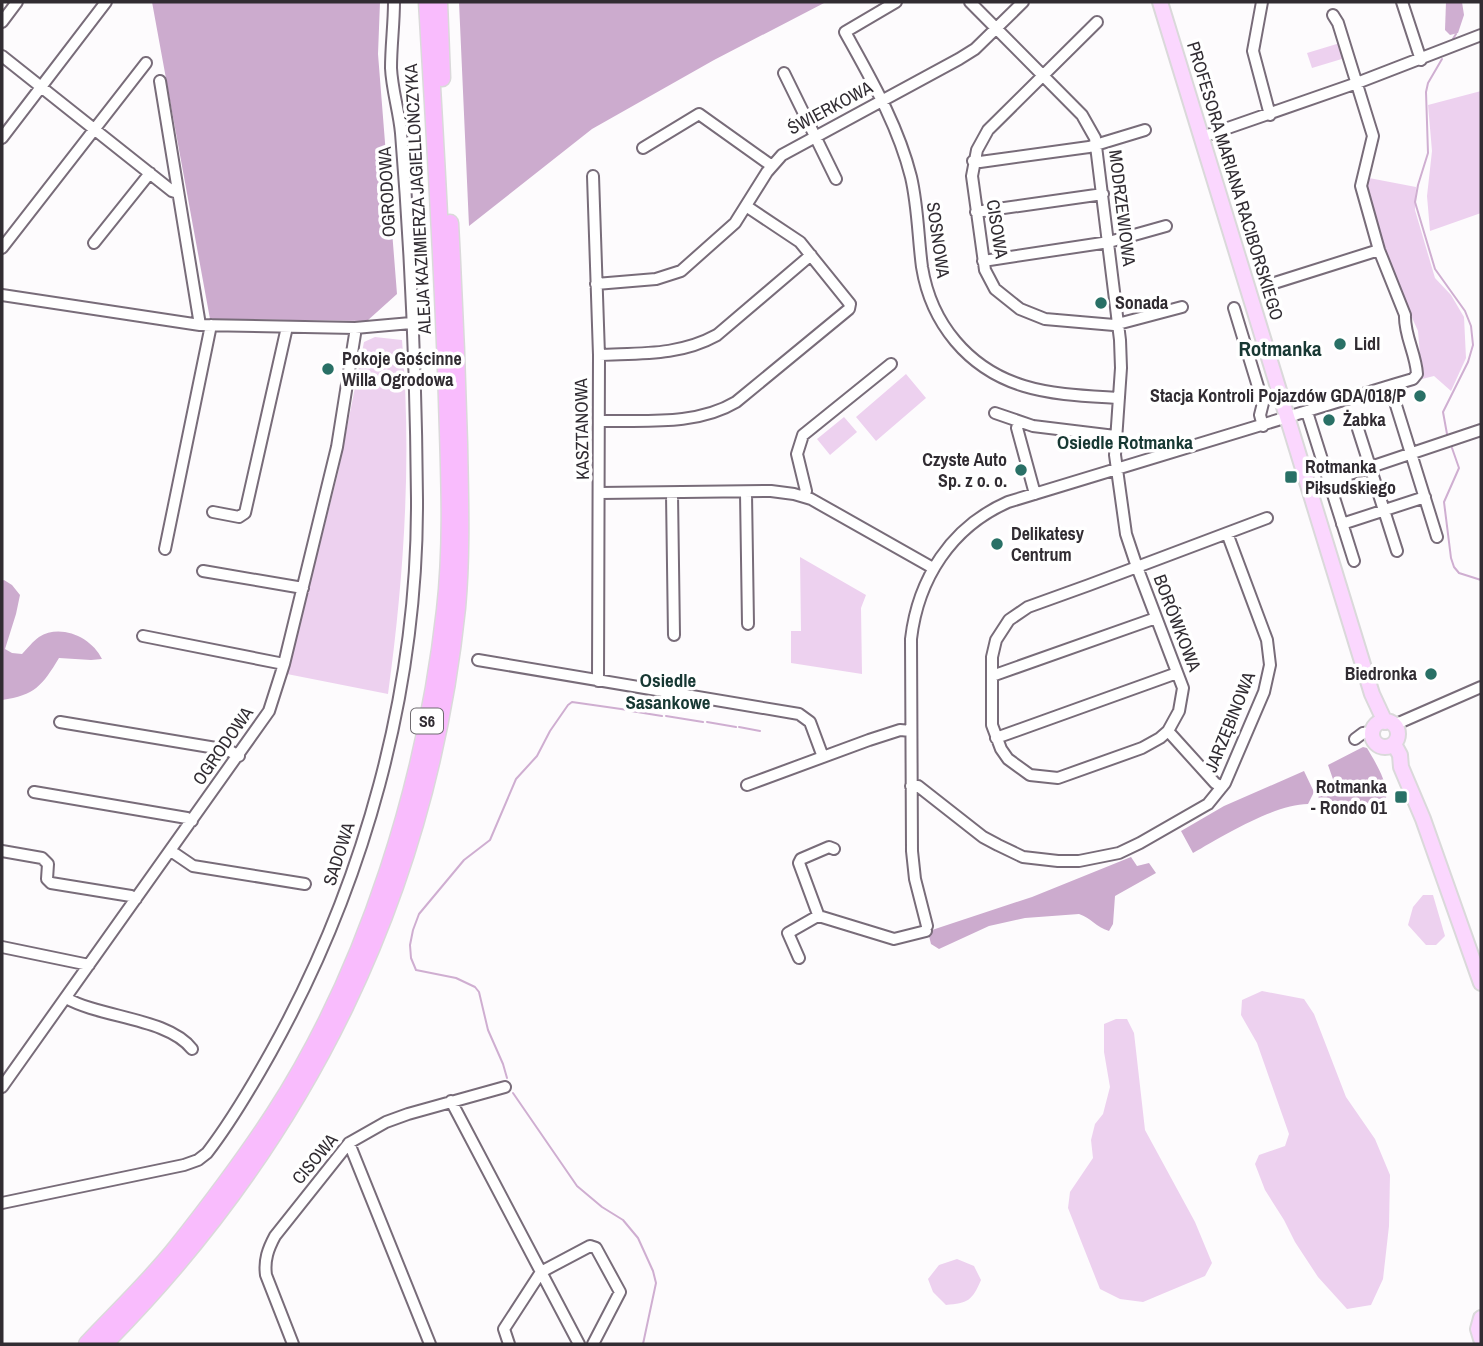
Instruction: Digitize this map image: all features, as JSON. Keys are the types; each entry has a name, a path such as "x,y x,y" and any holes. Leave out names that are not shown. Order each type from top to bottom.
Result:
{"highway":[{"name":"ALEJA KAZIMIERZA JAGIELLOŃCZYKA","path":"87,1344 174,1251 275,1113 307,1057 349,973 390,865 414,782 431,700 445,608 450,519 445,354 427,2"},
{"name":"ALEJA KAZIMIERZA JAGIELLOŃCZYKA","path":"104,1344 147,1301 186,1256 246,1176 304,1086 361,976 403,865 426,784 445,695 457,606 461,513 457,345 439,2"}],"main road":[{"name":"PROFESORA MARIANA RACIBORSKIEGO","path":"1160,2 1393,759 1401,767 1428,832 1481,983"},
{"path":"1481,1318 1478,1329 1481,1339"}],"street":[{"path":"2,22 17,2"},
{"path":"2,138 106,2"},
{"name":"OGRODOWA","path":"394,2 391,67 401,131 411,323"},
{"name":"SOSNOWA","path":"896,2 845,32 883,100 910,174 922,268 938,317 949,335 979,364 1023,386 1119,398"},
{"name":"MODRZEWIOWA","path":"970,2 1086,120 1097,145 1119,324 1121,360 1115,436 1116,468"},
{"name":"ŚWIERKOWA","path":"596,284 656,279 677,273 725,234 772,166 789,150 959,59 975,48 1023,2"},
{"path":"1262,2 1253,51 1270,115"},
{"path":"1402,2 1421,60"},
{"path":"799,958 788,936 789,931 819,917 894,939 927,928 917,888 912,851 912,627 921,593 933,568 951,542 979,518 1005,504 1413,379 1417,369 1405,326 1405,315 1379,250 1361,186 1373,136 1338,23 1333,15"},
{"name":"CISOWA","path":"1097,22 982,139 973,161 972,187 988,278 995,289 1020,310 1045,319 1119,324 1182,307"},
{"path":"1202,137 1421,60 1481,35"},
{"path":"2,56 172,191 178,192"},
{"path":"2,248 146,63"},
{"path":"784,73 836,179"},
{"path":"160,81 178,192 205,325 165,549"},
{"path":"643,148 699,114 772,166"},
{"path":"973,161 1097,145 1145,130"},
{"path":"94,243 150,173"},
{"name":"KASZTANOWA","path":"593,176 600,493 598,681"},
{"path":"976,212 1103,194"},
{"path":"599,421 684,419 703,416 728,407 849,309 850,303 796,238 746,206"},
{"path":"983,261 1109,243 1166,226"},
{"path":"1268,285 1379,250"},
{"path":"598,355 673,351 699,345 717,335 811,256"},
{"path":"2,295 205,325 355,328 411,323"},
{"path":"1234,308 1263,403 1260,415 1263,426"},
{"name":"SADOWA","path":"2,1203 170,1168 203,1157 255,1080 302,992 332,926 366,828 394,721 402,673 414,573 417,502 411,323"},
{"path":"213,512 239,517 245,513 287,327"},
{"name":"OGRODOWA","path":"4,1080 265,720 284,663 337,447 355,328"},
{"path":"803,496 806,491 797,451 803,435 891,364"},
{"path":"1390,386 1437,537"},
{"path":"1307,412 1354,561"},
{"path":"995,413 1033,426 1115,436"},
{"path":"1019,422 1017,428 1035,494"},
{"path":"1357,429 1397,551"},
{"path":"1329,481 1481,430"},
{"name":"BORÓWKOWA","path":"1116,468 1126,534 1183,688 1180,711 1168,732 1142,748 1058,778 1030,775 1008,759 992,725 992,657 996,639 1009,620 1028,607 1137,567"},
{"path":"600,493 778,492 803,496 933,568"},
{"path":"746,493 748,624"},
{"path":"672,494 674,635"},
{"path":"1342,524 1425,497"},
{"path":"1137,567 1267,518"},
{"name":"JARZĘBINOWA","path":"911,786 918,786 983,837 998,845 1023,856 1058,861 1119,853 1202,809 1222,787 1264,692 1270,665 1267,640 1227,533"},
{"path":"203,570 303,588"},
{"path":"992,676 1156,618"},
{"path":"143,636 284,663"},
{"path":"478,660 799,714 810,722 823,757"},
{"path":"996,738 1178,673"},
{"path":"1385,733 1481,687"},
{"path":"60,722 228,750 239,756"},
{"path":"747,785 900,730 911,731"},
{"path":"1168,732 1215,783 1222,787"},
{"path":"34,792 192,821"},
{"path":"819,917 799,863 801,859 829,847 834,849"},
{"path":"2,851 42,858 48,864 47,879 51,883 136,899"},
{"path":"171,851 193,866 305,884"},
{"path":"2,947 89,965"},
{"path":"66,998 169,1031 184,1040 192,1049"},
{"name":"CISOWA","path":"293,1344 266,1275 264,1264 268,1249 275,1236 349,1143 386,1122 505,1087"},
{"path":"451,1101 579,1344"},
{"path":"349,1143 430,1344"},
{"path":"509,1344 504,1329 541,1272 590,1245 596,1248 620,1292 593,1344"}],"shaded area":[{"path":"152,2 380,2 378,54 397,294 367,321 210,319"},
{"path":"459,2 826,2 714,60 592,129 469,226"},
{"path":"1446,2 1462,2 1464,15 1458,33 1450,35 1445,30"},
{"path":"1340,43 1345,58 1312,68 1307,53"},
{"path":"1481,91 1481,213 1430,231 1427,196 1432,151 1428,105"},
{"path":"1369,178 1416,187 1415,210 1435,278 1451,295 1464,317 1466,358 1451,391 1434,376 1422,379 1418,331 1393,275 1367,188"},
{"path":"375,337 402,340 405,384 405,518 388,694 287,674 338,473 364,342"},
{"path":"906,374 926,398 876,441 856,417"},
{"path":"844,417 857,432 830,455 817,439"},
{"path":"800,557 866,595 861,608 862,674 791,663 791,631 801,631"},
{"path":"4,580 20,595 5,649 22,654 47,633 66,632 91,644 102,659 59,658 48,676 36,688 2,700"},
{"path":"1363,747 1367,748 1381,774 1386,789 1385,802 1350,810 1323,805 1318,793 1335,785 1328,765"},
{"path":"1304,771 1314,792 1308,804 1295,805 1265,815 1193,853 1181,831 1224,806"},
{"path":"1131,857 1137,866 1149,863 1156,873 1115,896 1113,924 1109,931 1079,914 1025,918 989,926 939,949 931,944 929,936 932,930 1032,897"},
{"path":"1423,895 1433,895 1445,936 1436,945 1426,945 1408,925 1413,907"},
{"path":"1262,991 1304,999 1314,1014 1346,1097 1375,1139 1390,1175 1389,1226 1383,1279 1371,1305 1347,1309 1318,1277 1265,1190 1255,1164 1259,1155 1285,1146 1289,1134 1257,1043 1241,1015 1242,1000"},
{"path":"1116,1019 1127,1019 1134,1033 1145,1130 1195,1222 1212,1263 1205,1276 1143,1302 1120,1299 1100,1289 1068,1208 1070,1192 1093,1158 1091,1140 1095,1124 1103,1114 1110,1087 1104,1052 1104,1024"},
{"path":"957,1259 974,1266 981,1280 968,1300 946,1305 933,1292 928,1279 939,1265"}],"waterway":[{"path":"1451,42 1456,34"},
{"path":"1442,59 1428,83 1426,92 1428,153 1415,202 1435,269 1465,311 1471,326 1473,345 1468,362 1443,412 1447,434"},
{"path":"1452,448 1459,468 1444,502 1451,558 1459,573 1481,580"},
{"path":"507,1078 488,1030 479,992 475,987 456,978 416,970 410,945 413,930 419,914 464,860 490,840 516,779 537,756 568,705 572,702 628,710"},
{"path":"631,711 662,716"},
{"path":"666,716 703,722"},
{"path":"707,722 736,727"},
{"path":"739,727 760,731"},
{"path":"513,1093 577,1186 623,1220 638,1238 656,1283 643,1344"}],"place":[{"name":"Sonada","path":"1101,303"},
{"name":"Lidl","path":"1340,344"},
{"name":"Pokoje Gościnne Willa Ogrodowa","path":"328,369"},
{"name":"Stacja Kontroli Pojazdów GDA/018/P","path":"1420,396"},
{"name":"Żabka","path":"1329,420"},
{"name":"Czyste Auto Sp. z o. o.","path":"1021,470"},
{"name":"Rotmanka Piłsudskiego","path":"1291,477"},
{"name":"Delikatesy Centrum","path":"997,544"},
{"name":"Biedronka","path":"1431,674"},
{"name":"Rotmanka - Rondo 01","path":"1401,797"}],"district":[{"name":"Rotmanka","path":"1280,349"},
{"name":"Osiedle Rotmanka","path":"1125,442"},
{"name":"Osiedle Sasankowe","path":"668,691"}]}
